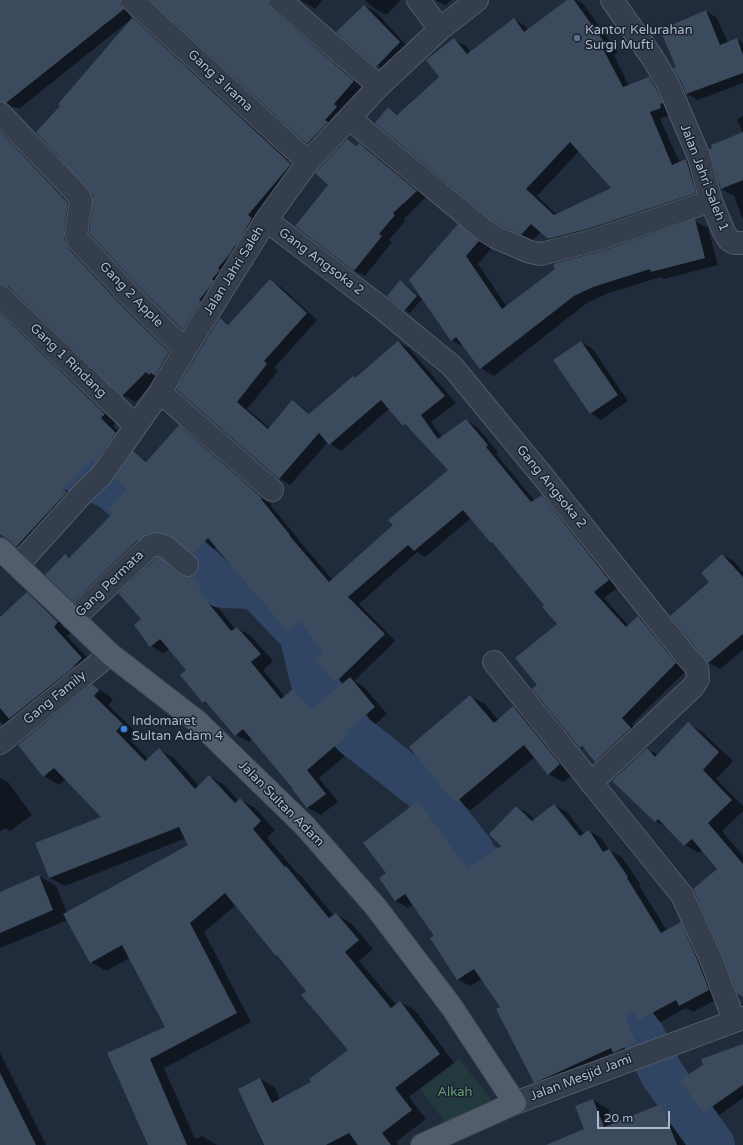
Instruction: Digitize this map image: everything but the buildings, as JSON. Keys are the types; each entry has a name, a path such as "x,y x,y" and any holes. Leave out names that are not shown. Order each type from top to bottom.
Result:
{"main road":[{"name":"Jalan Sultan Adam","path":"0,549 110,654 198,722 305,826 375,906 446,1000 515,1103"},
{"name":"Jalan Mesjid Jami","path":"422,1145 515,1103"}],"street":[{"name":"Gang 3 Irama","path":"132,0 308,162"},
{"path":"280,0 379,86"},
{"path":"418,0 440,29"},
{"name":"Jalan Jahri Saleh","path":"18,565 83,493 101,476 160,392 266,220 308,162 379,86 440,29 477,0"},
{"name":"Jalan Jahri Saleh 1","path":"612,0 652,57 668,84 699,157 711,201 724,232 729,240 743,243"},
{"name":"Gang 2 Apple","path":"0,113 79,196 80,208 76,234 78,240 132,298 185,350"},
{"path":"349,118 484,230 495,237 530,252 541,254 595,240 711,201"},
{"name":"Gang Angsoka 2","path":"266,220 380,306 452,366 697,668 698,679 693,687 591,783"},
{"name":"Gang 1 Rindang","path":"0,296 136,426"},
{"path":"160,392 272,490"},
{"name":"Gang Permata","path":"73,619 150,546 157,544 166,547 188,565"},
{"name":"Gang Family","path":"0,743 110,654"},
{"path":"494,662 682,895 739,1019"},
{"name":"Jalan Mesjid Jami","path":"515,1103 739,1019"}],"green space":[{"name":"Alkah","path":"459,1059 491,1099 489,1108 450,1129 420,1088"}],"waterway":[{"path":"0,420 21,440 63,464 113,489 222,586 256,587 301,634 312,680 354,735 423,789 472,851 477,862 530,890"},
{"path":"590,966 593,975 643,1036 662,1074 713,1145"}],"place":[{"name":"Kantor Kelurahan Surgi Mufti","path":"577,38"},
{"name":"Indomaret Sultan Adam 4","path":"124,729"}]}
